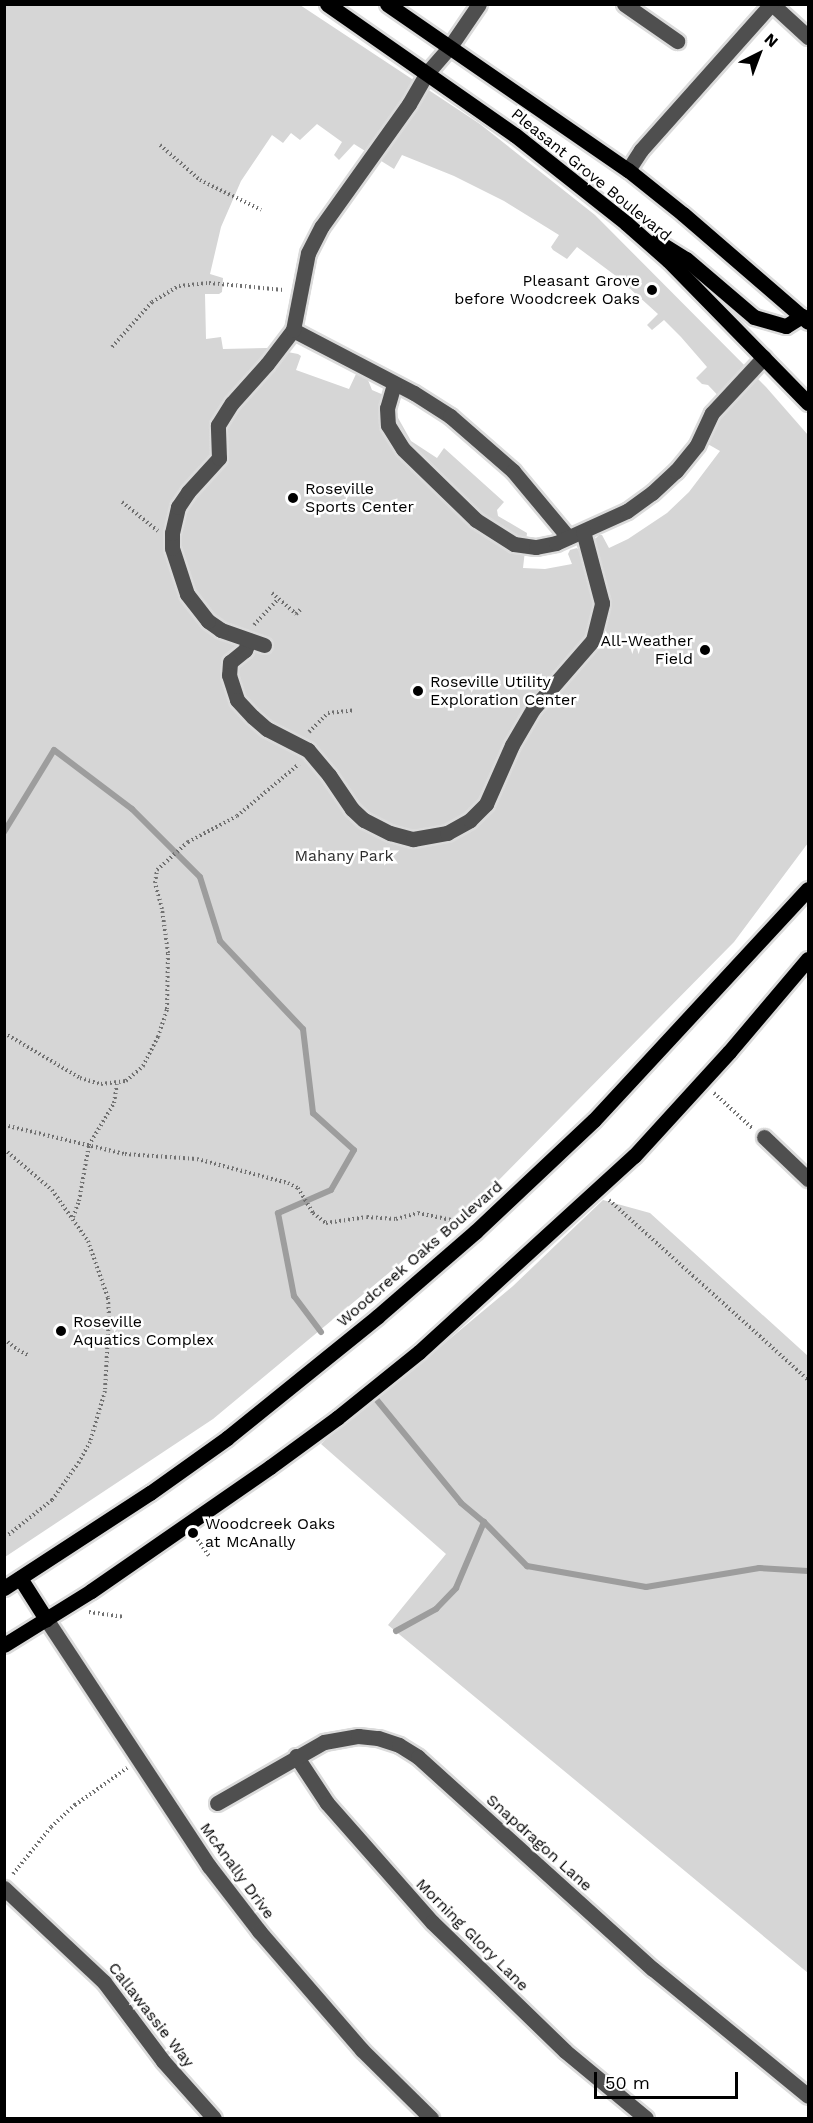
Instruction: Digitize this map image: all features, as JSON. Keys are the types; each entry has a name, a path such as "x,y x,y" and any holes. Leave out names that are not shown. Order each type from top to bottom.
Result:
{"main road":[{"name":"Pleasant Grove Boulevard","path":"327,4 514,135 626,223 668,261 808,403"},
{"name":"Pleasant Grove Boulevard","path":"387,4 628,170 806,316"},
{"path":"626,223 686,259 754,317 786,326 806,316"},
{"name":"Woodcreek Oaks Boulevard","path":"4,1588 150,1493 227,1438 378,1316 475,1232 594,1120 808,890"},
{"path":"4,1646 188,1526 337,1418 419,1352 634,1156 702,1082 808,959"},
{"path":"20,1578 46,1619"}],"street":[{"path":"293,330 414,393 450,416 486,446 576,534 601,597 598,628 593,640 546,691 526,719 486,804 479,813 459,827 436,836 413,839 364,820 352,809 313,755 293,741 267,729 237,700 229,675 230,662 251,642 221,630 196,607 180,579 172,548 172,533 178,507 188,492 219,458 218,425 232,403 267,364 293,330 308,253 322,226 409,104 427,73 449,48 479,4"},
{"path":"624,4 677,41"},
{"path":"628,170 641,150 772,4 808,37"},
{"path":"394,384 387,408 388,425 403,449 476,520 514,544 536,547 576,534 627,511 652,493 676,471 697,445 712,413 764,357"},
{"path":"764,1137 808,1179"},
{"name":"McAnally Drive","path":"46,1619 209,1866 259,1931 362,2050 431,2118"},
{"name":"Snapdragon Lane","path":"217,1803 324,1742 358,1736 378,1738 399,1745 418,1757 653,1969 808,2096"},
{"name":"Morning Glory Lane","path":"296,1756 327,1803 432,1922 565,2051 646,2118"},
{"name":"Callawassie Way","path":"6,1883 104,1982 164,2061 214,2118"}],"path":[{"path":"160,145 200,180 261,210"},
{"path":"112,347 152,302 179,286 209,283 299,292"},
{"path":"122,502 155,531 172,533"},
{"path":"272,593 296,614 300,610"},
{"path":"251,642 278,599"},
{"path":"293,741 302,739 328,713 355,710"},
{"path":"4,1033 80,1078 100,1084 117,1084 126,1081 143,1066 151,1055 167,1010 168,953 162,909 155,883 157,870 188,842 237,816 313,755"},
{"path":"702,1082 764,1137"},
{"path":"73,1218 79,1201 89,1145 114,1103 117,1084"},
{"path":"4,1120 7,1125 125,1154 197,1159 288,1183 303,1194 313,1213 326,1223 367,1217 396,1219 418,1213 434,1215 455,1222 467,1221 475,1232"},
{"path":"4,1149 52,1190 73,1218 88,1241 108,1298 105,1391 90,1442 66,1482 52,1500 8,1534"},
{"path":"598,1189 677,1264 808,1380"},
{"path":"4,1338 18,1350 30,1356"},
{"path":"188,1526 209,1556"},
{"path":"80,1611 123,1617"},
{"path":"6,1883 51,1827 75,1805 138,1761"}],"green space":[{"name":"Mahany Park","path":"5,5 300,5 480,124 595,215 766,387 808,435 808,843 734,942 491,1188 213,1419 5,1557","holes":["317,124 342,142 334,155 339,160 354,144 394,169 402,155 454,176 504,201 559,235 551,247 553,250 567,259 577,247 616,276 658,314 647,325 652,330 664,320 681,337 707,367 696,378 702,384 708,385 729,407 721,415 706,443 720,451 689,492 667,513 628,539 609,548 602,535 599,535 595,539 598,553 584,559 577,548 570,550 568,554 572,564 545,569 523,568 527,533 498,516 497,510 504,502 444,448 437,458 411,441 397,416 397,406 400,402 372,390 368,380 356,374 349,389 296,370 301,356 298,354 267,348 223,349 221,337 206,339 205,294 222,292 223,278 210,274 221,227 241,181 272,135 283,143 291,133 300,140"]},
{"path":"603,1200 650,1213 808,1356 808,1973 388,1625 446,1554 321,1444 346,1419 409,1368 434,1352 513,1286"}],"waterway":[{"path":"4,832 54,750 132,809 200,877 220,941 303,1029 313,1113 354,1150 331,1190 278,1213 294,1296 321,1332"},
{"path":"376,1399 461,1503 484,1522 527,1566 646,1587 759,1568 808,1571"},
{"path":"396,1631 436,1609 456,1588 484,1522"}],"place":[{"name":"Pleasant Grove before Woodcreek Oaks","path":"652,290"},
{"name":"Roseville Sports Center","path":"293,498"},
{"name":"All-Weather Field","path":"705,650"},
{"name":"Roseville Utility Exploration Center","path":"418,691"},
{"name":"Roseville Aquatics Complex","path":"61,1331"},
{"name":"Woodcreek Oaks at McAnally","path":"193,1533"}]}
